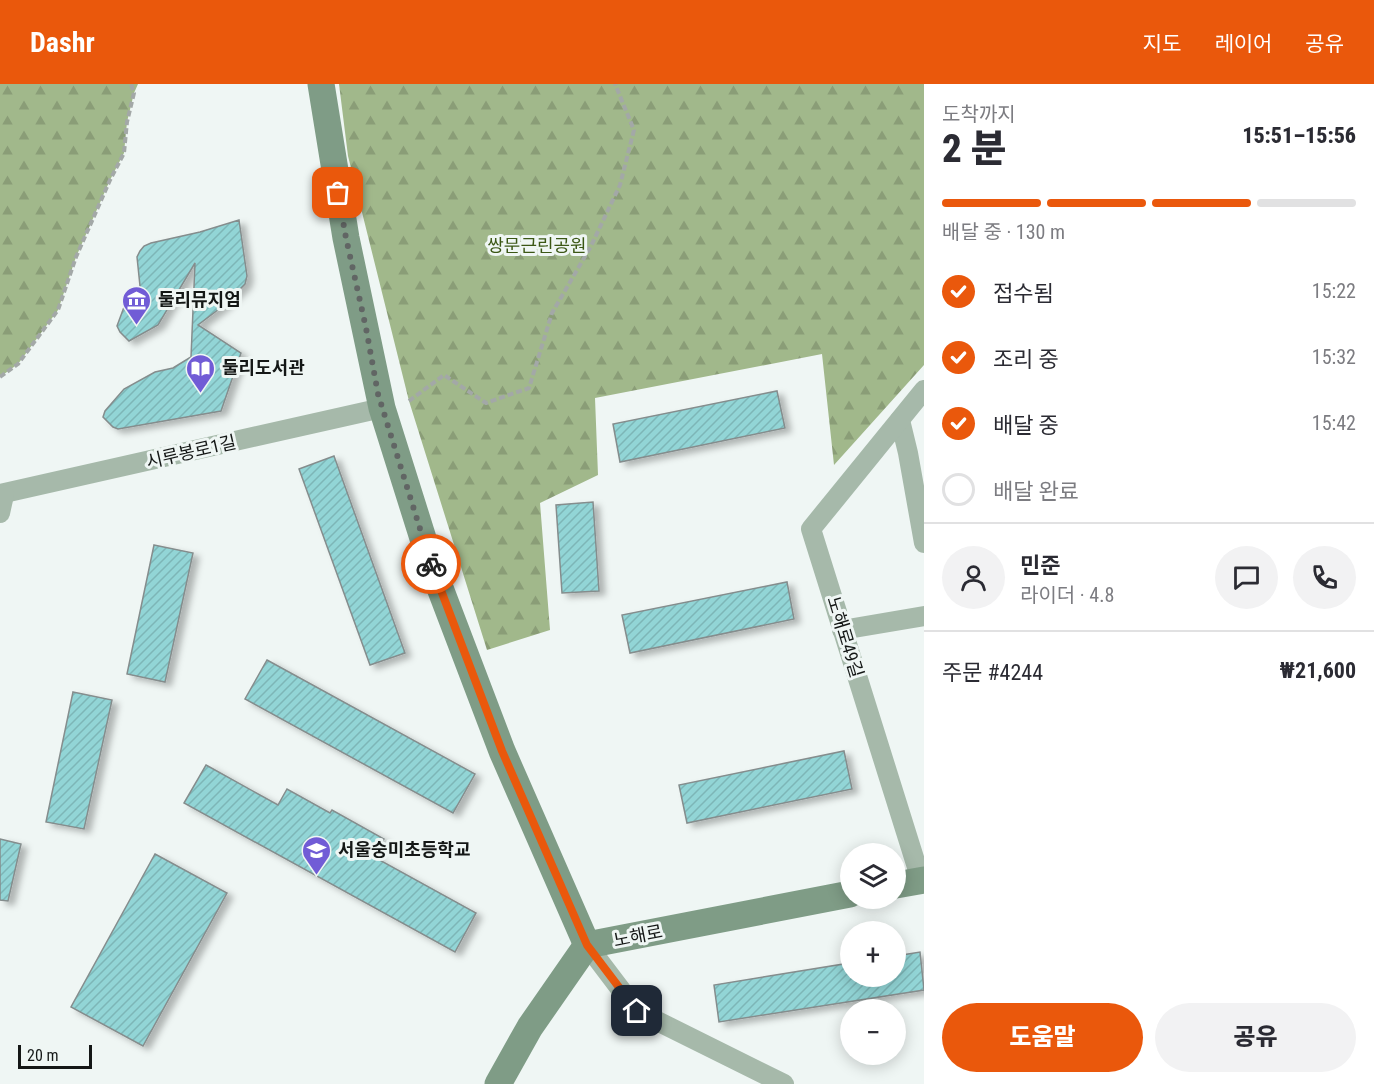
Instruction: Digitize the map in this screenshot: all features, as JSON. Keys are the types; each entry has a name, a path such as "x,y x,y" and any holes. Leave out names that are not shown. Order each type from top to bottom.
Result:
{"street":[{"path":"321,84 346,238 382,408 432,567 502,751 587,945 637,1011 784,1084"},
{"name":"노해로49길","path":"913,882 811,529 924,390"},
{"name":"시루봉로1길","path":"1,501 382,408"},
{"path":"900,420 924,543"},
{"path":"842,630 924,616"},
{"name":"노해로","path":"587,945 840,896"},
{"path":"498,1084 530,1027 587,945"}],"path":[{"path":"0,377 18,364 58,310 76,257 124,153 127,123 134,93 131,84"},
{"path":"409,401 444,375 486,403 529,388 552,313 591,246 620,185 634,130 615,84"}],"green space":[{"path":"0,84 138,84 127,122 124,153 76,257 58,310 18,364 0,377"},
{"name":"쌍문근린공원","path":"339,84 924,84 924,365 834,465 822,354 595,398 598,475 540,503 550,630 487,650 409,401 348,156"}],"building":[{"name":"둘리뮤지엄","path":"239,220 247,276 245,284 223,306 198,325 241,353 221,411 118,429 113,427 103,417 105,411 124,389 155,372 173,368 191,357 195,263 158,325 129,341 117,326 124,307 140,286 137,257 140,251 151,243"},
{"path":"777,391 785,428 620,462 613,424"},
{"path":"334,456 405,653 370,665 299,469"},
{"path":"593,502 599,591 562,593 556,505"},
{"path":"154,545 193,553 165,682 127,674"},
{"path":"787,582 794,619 630,653 622,615"},
{"path":"267,660 475,774 453,813 245,699"},
{"path":"73,692 112,700 84,829 46,822"},
{"path":"844,751 852,789 687,823 679,785"},
{"path":"206,765 278,805 287,789 330,813 332,810 384,839 374,857 476,913 455,952 184,803"},
{"path":"0,839 21,844 8,901 0,900"},
{"path":"155,854 227,893 143,1046 71,1007"},
{"path":"920,952 924,990 866,999 840,999 840,1003 719,1022 714,985 840,965 840,987 906,987 906,954"}],"way so far":[{"path":"338,193 378,394 431,564"}],"place":[{"name":"둘리뮤지엄","path":"137,326"},
{"name":"둘리도서관","path":"201,394"},
{"name":"서울숭미초등학교","path":"317,876"}],"route":[{"path":"431,564 502,751 587,945 637,1011"}]}
